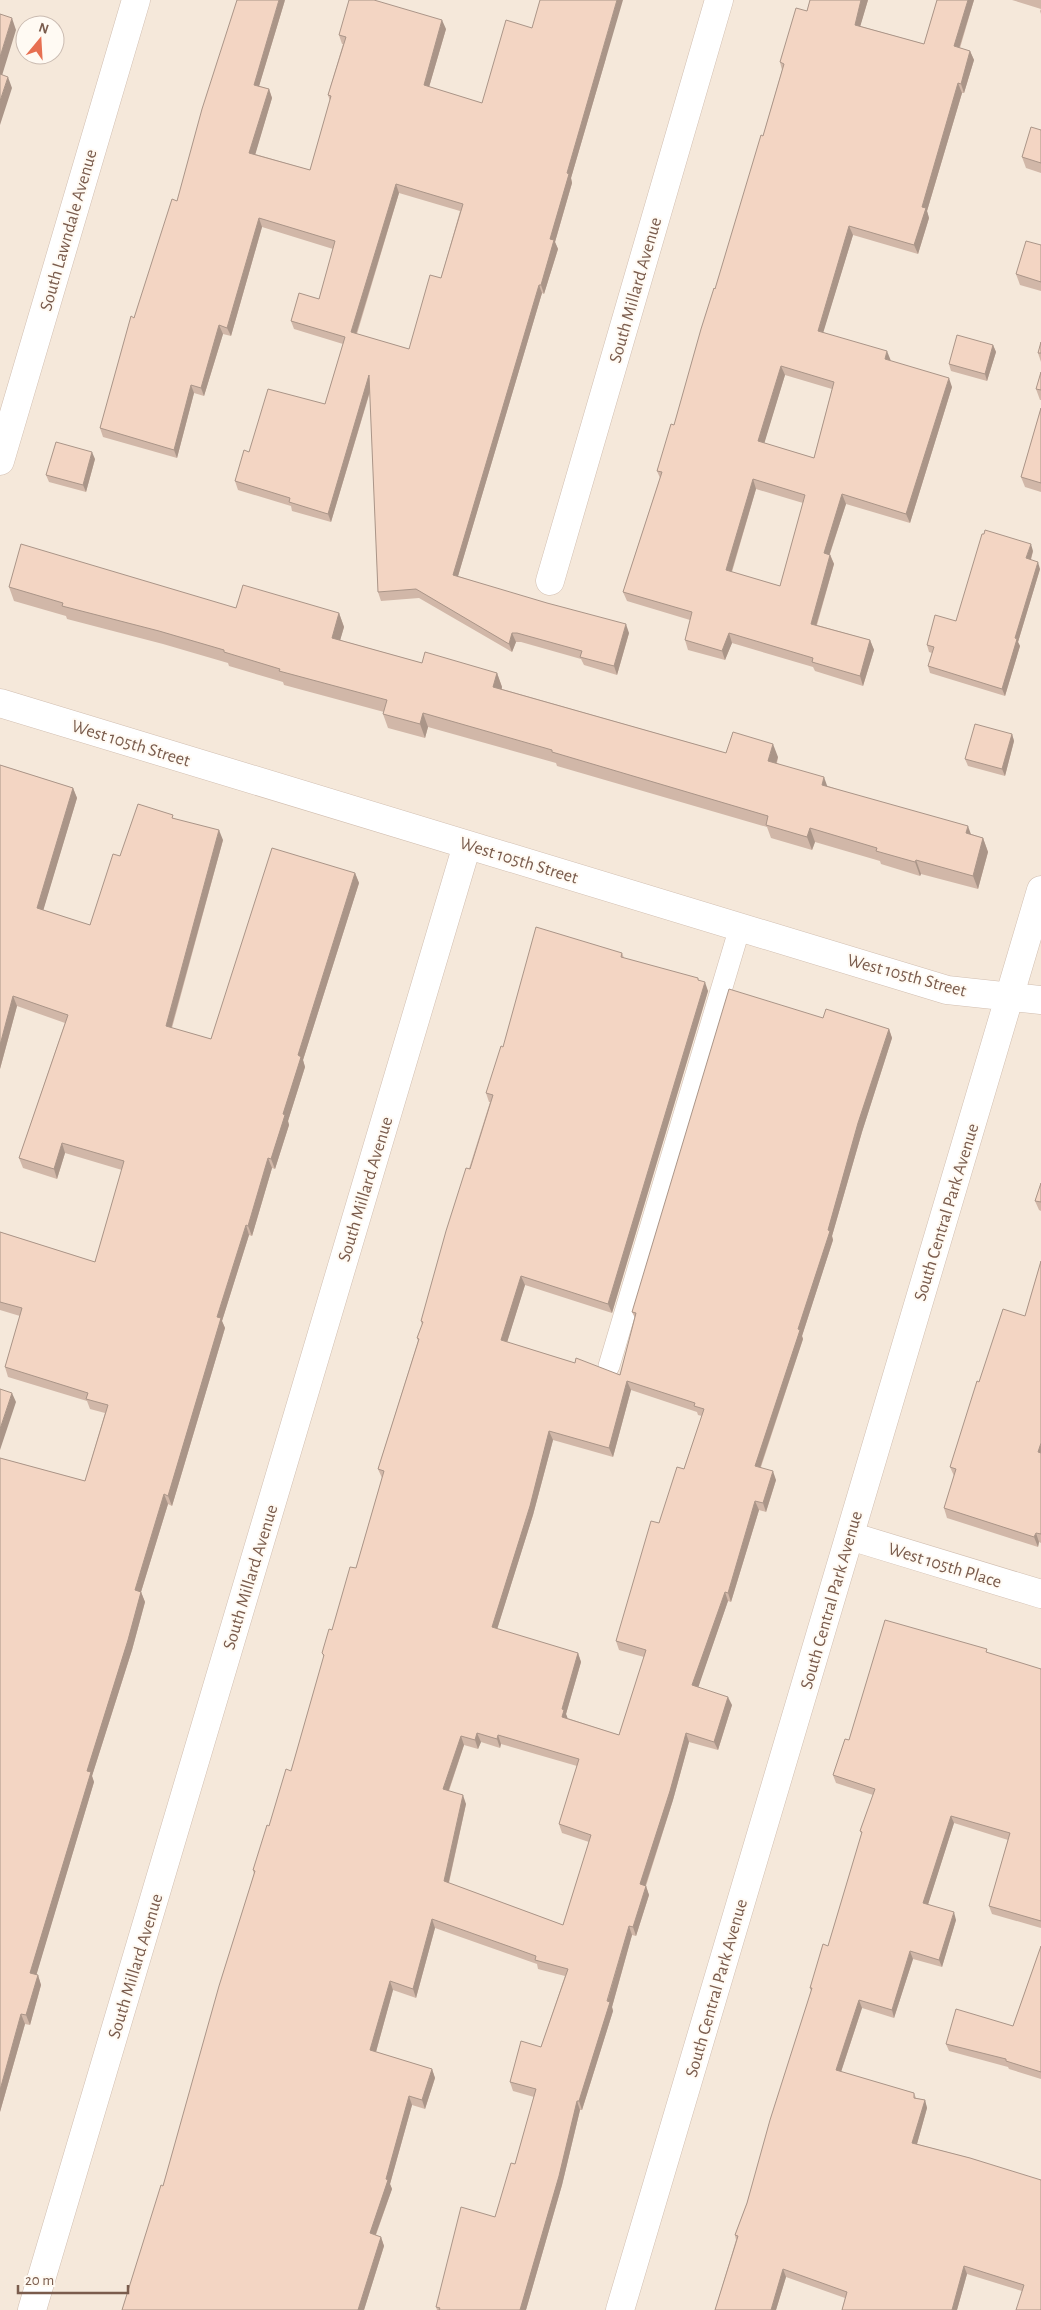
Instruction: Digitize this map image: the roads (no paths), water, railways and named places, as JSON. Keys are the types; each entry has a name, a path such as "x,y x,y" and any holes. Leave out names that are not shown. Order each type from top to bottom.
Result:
{"street":[{"name":"South Lawndale Avenue","path":"0,461 136,0"},
{"name":"South Millard Avenue","path":"550,581 719,0"},
{"name":"West 105th Street","path":"0,703 947,990 1041,1000"},
{"name":"South Millard Avenue","path":"32,2310 467,844"},
{"name":"South Central Park Avenue","path":"620,2310 1041,890"},
{"name":"West 105th Place","path":"850,1536 1041,1594"}],"lane":[{"path":"609,1366 740,927"}]}
